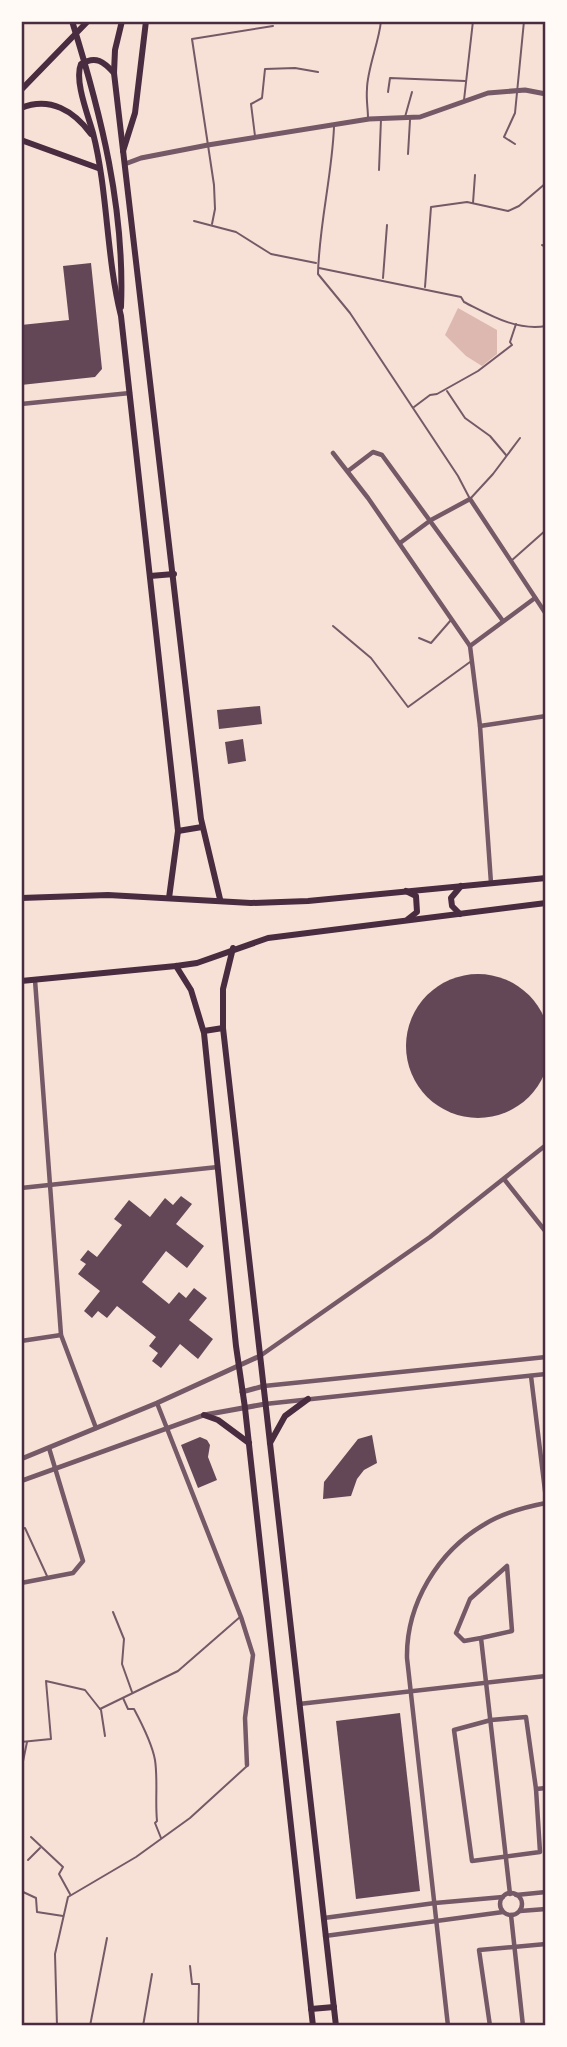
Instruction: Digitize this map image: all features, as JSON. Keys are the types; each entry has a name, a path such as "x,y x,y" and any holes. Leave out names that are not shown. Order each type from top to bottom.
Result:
{"main road":[{"path":"72,21 93,88 108,154 123,270 121,316"},
{"path":"21,90 88,21"},
{"path":"122,21 115,50 114,73 202,827 220,899"},
{"path":"123,151 135,113 146,21"},
{"path":"114,73 102,61 95,59 81,64 78,77 94,137 130,393 178,831 169,898"},
{"path":"21,108 35,104 58,106 72,113 94,137"},
{"path":"21,141 99,168"},
{"path":"150,576 174,574"},
{"path":"178,831 202,827"},
{"path":"21,898 108,895 220,899 251,903 308,901 546,878"},
{"path":"460,914 452,906 452,898 461,886"},
{"path":"405,890 416,896 418,904 417,912 407,920"},
{"path":"21,981 197,963 233,948 268,938 546,903"},
{"path":"233,948 223,989 223,1028 336,2026"},
{"path":"176,966 191,990 204,1031 313,2026"},
{"path":"204,1031 223,1028"},
{"path":"270,1445 285,1416 308,1399"},
{"path":"204,1415 218,1420 248,1443"},
{"path":"311,2009 334,2007"}],"street":[{"path":"125,164 141,158 255,137 369,119 408,118 464,103 488,93 517,91 546,94"},
{"path":"21,404 130,393"},
{"path":"348,471 373,452 382,455 503,621"},
{"path":"333,453 400,543 470,646 480,726 491,883"},
{"path":"400,543 431,520 470,499 546,614"},
{"path":"470,646 535,598"},
{"path":"480,726 546,716"},
{"path":"35,980 61,1335 96,1428"},
{"path":"21,1459 157,1403 260,1356 373,1278 546,1145"},
{"path":"21,1188 218,1167"},
{"path":"504,1179 546,1232"},
{"path":"21,1341 61,1335"},
{"path":"242,1392 264,1386 546,1357"},
{"path":"21,1481 204,1415 265,1404 546,1374"},
{"path":"448,2026 407,1658 408,1632 418,1599 432,1576 461,1540 486,1523 512,1511 546,1501 531,1376"},
{"path":"157,1403 241,1616 253,1655 245,1718 247,1765"},
{"path":"21,1583 73,1573 83,1561 49,1448"},
{"path":"507,1566 512,1631 481,1638 464,1641 456,1633 470,1599 507,1566"},
{"path":"481,1638 506,1858 513,1895 521,1903 519,1911"},
{"path":"299,1704 546,1676"},
{"path":"526,1717 536,1789 540,1852 472,1861 454,1730 491,1720 526,1717"},
{"path":"536,1789 546,1788"},
{"path":"324,1918 546,1892"},
{"path":"503,1897 500,1903 503,1912"},
{"path":"326,1936 437,1920 503,1912 511,1915 519,1911 546,1909"},
{"path":"511,1915 523,2026"},
{"path":"491,2026 479,1950 546,1944"}],"lane":[{"path":"369,119 366,87 381,21"},
{"path":"464,103 473,21"},
{"path":"515,144 504,137 515,113 524,21"},
{"path":"212,224 215,199 192,39 273,26"},
{"path":"255,137 251,104 262,98 265,68 295,68 318,72"},
{"path":"388,92 390,79 465,81"},
{"path":"408,154 408,118 412,92"},
{"path":"379,170 381,118"},
{"path":"334,126 333,160 328,180 318,274 350,313 414,407 470,499 520,438"},
{"path":"473,204 475,175"},
{"path":"425,288 431,207 473,204 508,211 519,206 546,183"},
{"path":"194,221 236,232 271,254 318,263"},
{"path":"383,279 387,225"},
{"path":"318,268 383,279 461,297 464,302 503,321 533,328 546,326"},
{"path":"414,407 430,395 478,371 512,345 516,324"},
{"path":"446,389 465,418 484,430 507,455"},
{"path":"510,561 546,530"},
{"path":"419,638 431,643 452,619"},
{"path":"333,626 371,658 408,707 471,661"},
{"path":"21,1529 25,1528 47,1576"},
{"path":"113,1612 124,1639 122,1664 132,1693"},
{"path":"100,1709 178,1671 241,1616"},
{"path":"21,1742 51,1739 46,1681 85,1690 100,1709 104,1736"},
{"path":"123,1698 128,1710 133,1709 139,1718 155,1760 155,1823 161,1839"},
{"path":"21,1771 27,1741"},
{"path":"57,2026 55,1954 71,1894 136,1857 190,1818 247,1765"},
{"path":"31,1838 63,1867 59,1874 71,1894"},
{"path":"28,1860 41,1848"},
{"path":"21,1891 36,1898 37,1912 63,1916"},
{"path":"90,2026 107,1938"},
{"path":"190,1966 192,1984 199,1984 198,2026"},
{"path":"143,2026 152,1974"}],"shaded area":[{"path":"458,308 497,330 497,354 482,366 466,356 445,335"}],"building":[{"path":"91,263 102,369 95,377 21,385 21,325 69,320 63,266"},
{"path":"260,706 262,724 219,729 217,710"},
{"path":"243,739 246,761 228,764 225,742"},
{"path":"478,974 506,979 529,995 545,1018 550,1046 545,1074 529,1097 506,1113 478,1118 450,1113 427,1097 411,1074 406,1046 411,1018 427,995 450,979"},
{"path":"181,1196 192,1204 176,1224 204,1246 187,1268 166,1251 142,1282 169,1304 179,1292 186,1298 194,1288 207,1298 189,1320 213,1339 198,1359 180,1344 161,1368 152,1361 158,1353 149,1346 156,1337 117,1306 107,1318 98,1311 92,1318 84,1311 100,1291 78,1274 86,1264 80,1260 88,1250 97,1257 122,1225 114,1219 129,1200 150,1217 165,1198 173,1205"},
{"path":"372,1435 377,1463 364,1470 357,1479 351,1496 323,1499 324,1482 358,1439"},
{"path":"200,1437 210,1445 208,1457 217,1480 198,1488 181,1445"},
{"path":"400,1713 420,1891 356,1899 336,1721"}]}
